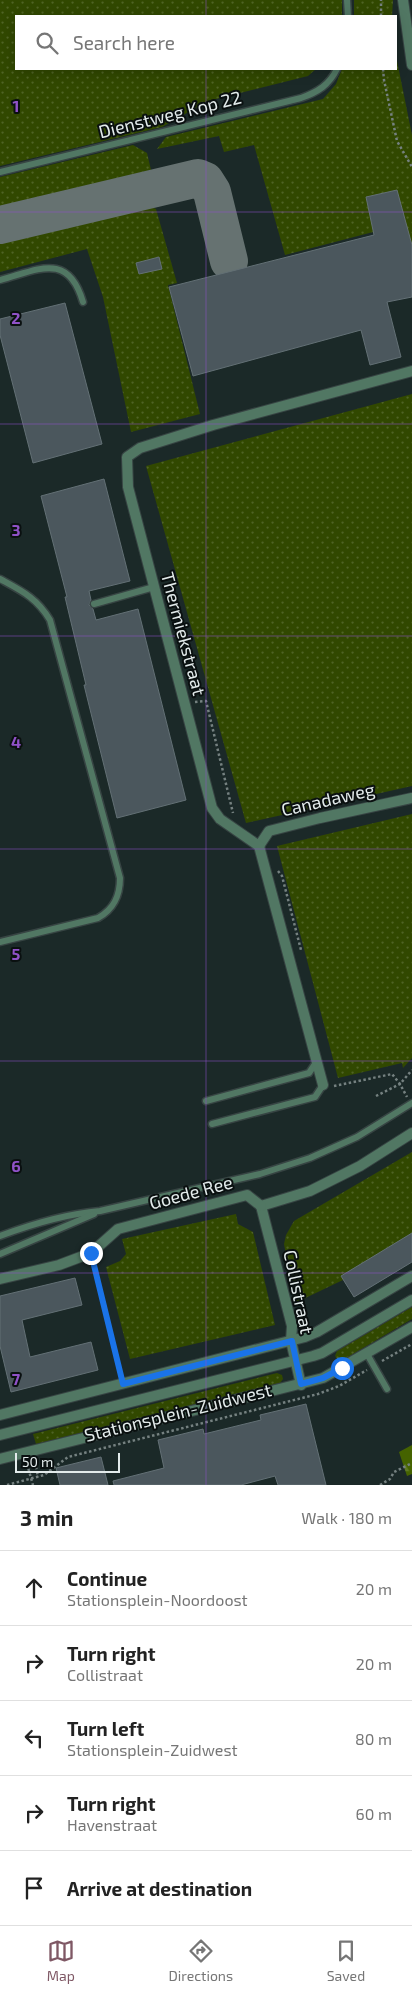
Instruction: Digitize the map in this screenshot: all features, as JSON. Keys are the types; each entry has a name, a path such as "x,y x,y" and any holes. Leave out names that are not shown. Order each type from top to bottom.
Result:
{"street":[{"path":"403,0 412,65"},
{"name":"Thermiekstraat","path":"259,846 220,819 212,808 128,487 127,457 140,448 213,424 412,372"},
{"name":"Canadaweg","path":"259,846 268,831 412,798"},
{"path":"259,846 323,1085"},
{"path":"261,1206 310,1191 360,1166 412,1133"},
{"name":"Goede Ree","path":"0,1279 59,1265 91,1253 118,1229 248,1195 261,1206"},
{"name":"Collistraat","path":"261,1206 292,1326 292,1341 301,1384"},
{"path":"0,1415 292,1341 317,1332 412,1276"},
{"name":"Stationsplein-Zuidwest","path":"0,1435 296,1362 322,1353 412,1300"},
{"name":"Stationsplein-Zuidwest","path":"0,1459 301,1384 332,1374 412,1327"}],"lane":[{"path":"347,0 348,15"},
{"name":"Dienstweg Kop 22","path":"0,172 301,98 315,93 324,87 332,79 336,70"},
{"path":"0,280 41,269 55,268 64,271 72,277 79,288 82,302"},
{"path":"0,578 32,597 42,607 50,620 120,878 120,891 115,904 108,912 98,918 0,942"},
{"path":"94,604 154,587"},
{"path":"206,1101 309,1073 317,1061"},
{"path":"212,1124 315,1097 323,1085"},
{"path":"0,1236 74,1214 100,1211 260,1174 310,1158 357,1137 412,1104"},
{"path":"0,1254 100,1211"},
{"path":"367,1354 387,1389"}],"path":[{"path":"381,0 381,15"},
{"path":"383,70 397,141 412,167"},
{"path":"184,703 206,701 234,814"},
{"path":"277,870 282,876 301,952"},
{"path":"376,1096 400,1084 412,1070"},
{"path":"332,1077 334,1086 392,1074 412,1104"},
{"path":"91,1253 123,1384"},
{"name":"Stationsplein-Zuidwest","path":"7,1485 44,1475 68,1457 305,1398 330,1390 412,1344"},
{"path":"380,1485 390,1479 394,1472 412,1463"},
{"path":"31,1478 33,1485"}],"green space":[{"path":"0,0 342,0 342,15 15,15 15,70 315,70 308,76 208,101 162,127 0,166"},
{"path":"354,0 393,0 392,15 354,15"},
{"path":"397,61 412,135 412,262 393,191 368,197 377,231 285,255 254,145 224,152 219,136 157,149 166,137 323,99 336,84 342,70 397,70"},
{"path":"133,145 147,153 151,170 0,207 0,177"},
{"path":"151,207 156,209 177,283 168,285 200,414 131,432 103,297 87,249 0,272 0,243"},
{"path":"412,394 412,786 246,823 146,466"},
{"path":"412,814 412,1058 403,1068 402,1063 338,1078 277,846"},
{"path":"412,1152 412,1236 345,1279 295,1303 284,1244 286,1235 294,1221"},
{"path":"236,1214 238,1224 253,1232 275,1325 130,1359 106,1267 120,1261 126,1254 122,1239"},
{"path":"412,1307 412,1319 343,1360 338,1360 335,1356 337,1351"},
{"path":"277,1373 282,1375 283,1379 280,1383 36,1444 33,1434"},
{"path":"412,1445 412,1474 407,1476 399,1452"}],"building":[{"path":"397,190 412,245 412,297 387,302 401,357 370,365 361,330 193,376 169,287 374,235 366,197"},
{"path":"159,257 162,269 139,274 136,263"},
{"path":"65,303 102,444 33,463 0,335 0,319"},
{"path":"104,479 130,581 89,591 91,600 89,605 93,609 96,620 138,609 186,800 117,818 84,685 86,685 65,597 67,597 41,496"},
{"path":"412,1233 412,1262 354,1297 341,1276"},
{"path":"75,1278 82,1305 22,1320 30,1357 91,1342 98,1370 11,1392 0,1346 0,1296"},
{"path":"306,1404 326,1485 278,1485 275,1476 241,1485 114,1485 113,1481 164,1468 158,1440 203,1429 204,1434 261,1420 260,1415"},
{"path":"101,1457 108,1485 60,1485 56,1468"}],"taxiway":[{"path":"0,225 198,178 205,181 212,192 229,261"}],"route":[{"path":"91,1253 123,1384 292,1341 301,1384 323,1378 342,1368"}]}
